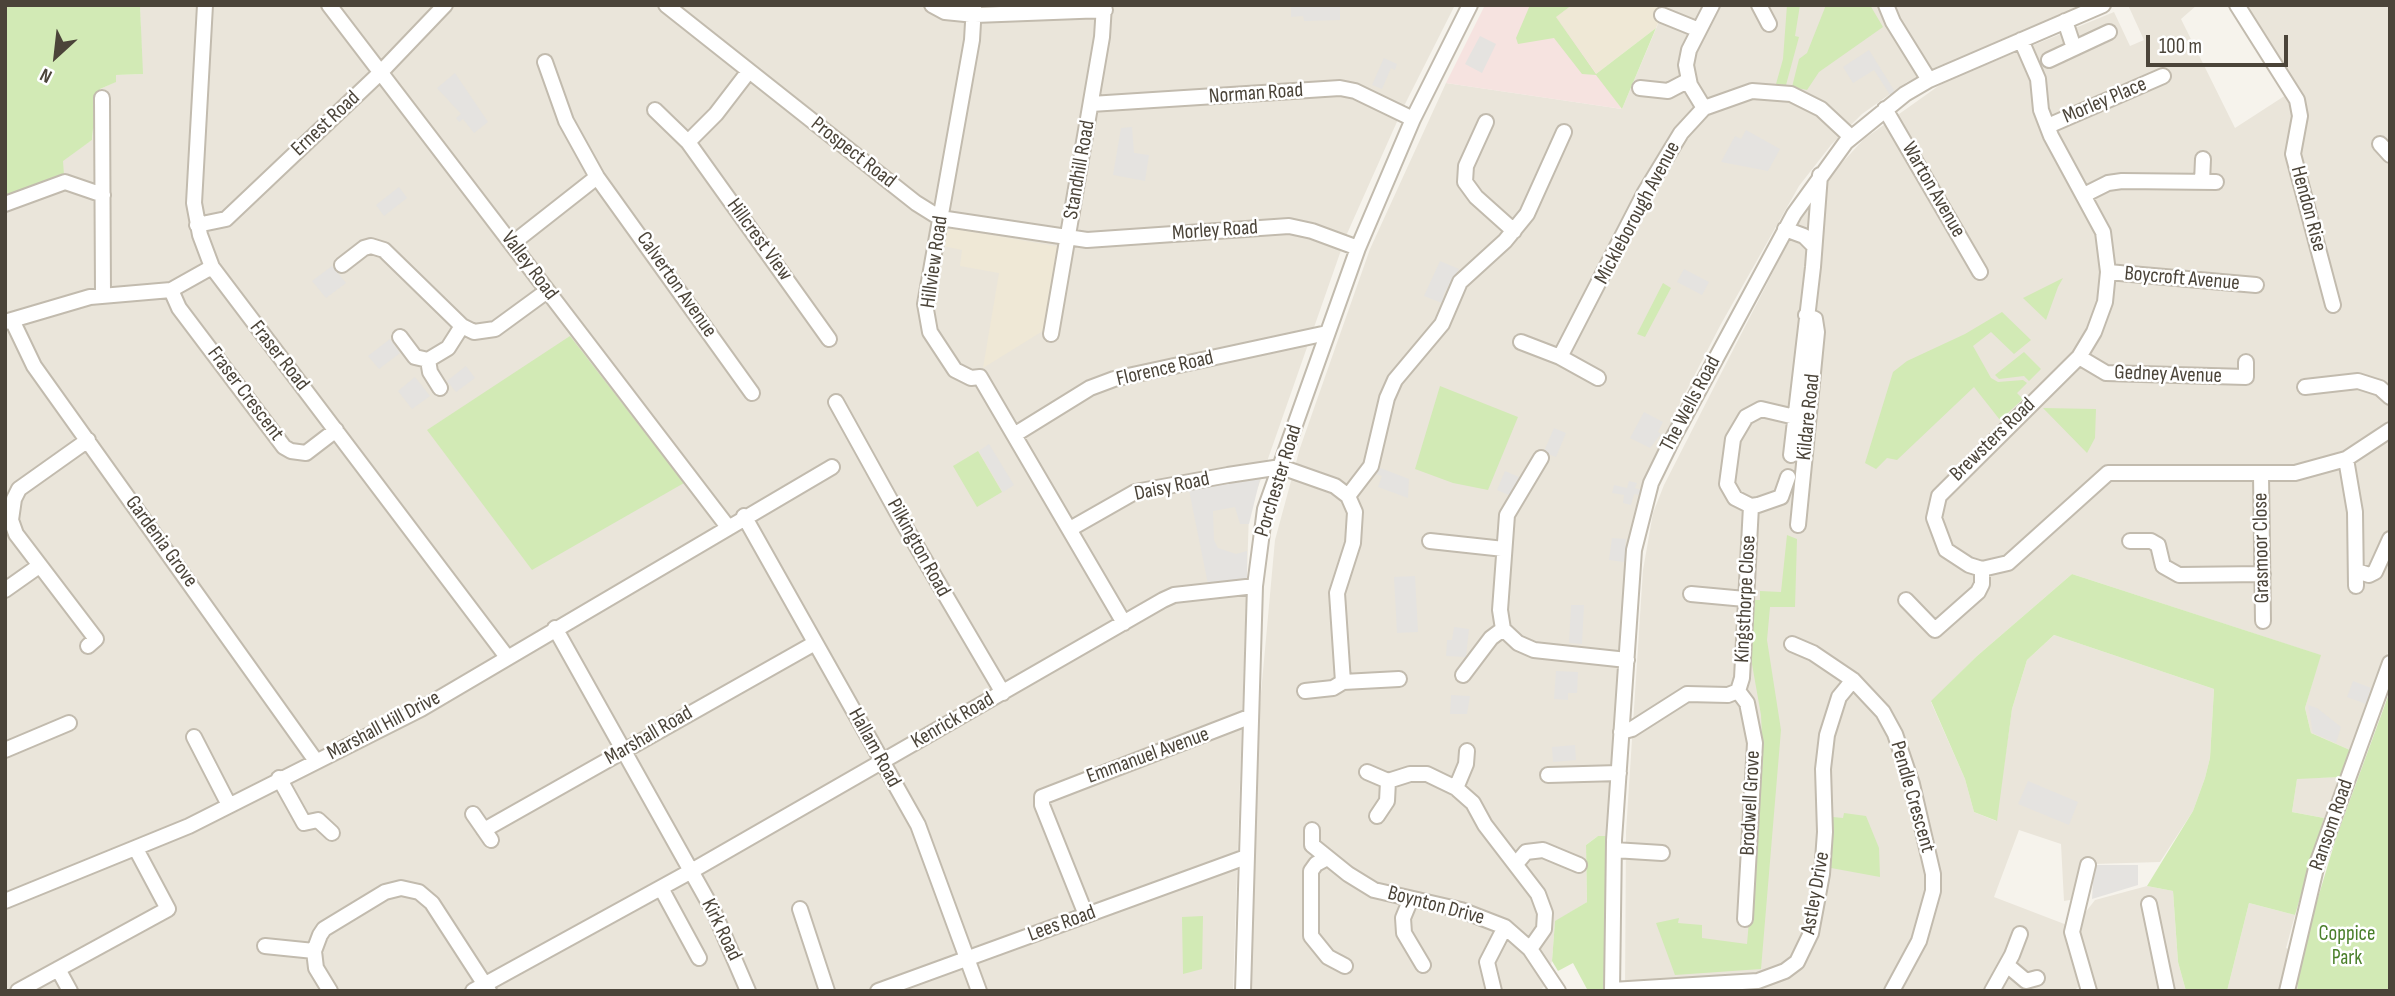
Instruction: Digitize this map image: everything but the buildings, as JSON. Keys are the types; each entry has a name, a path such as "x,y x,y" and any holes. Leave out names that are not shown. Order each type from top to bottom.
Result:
{"street":[{"name":"Fraser Road","path":"205,5 194,203 197,225 212,267 507,657"},
{"name":"Valley Road","path":"329,5 728,527"},
{"name":"Ernest Road","path":"197,225 226,219 380,73 445,5"},
{"name":"Prospect Road","path":"666,5 916,203 940,218 1070,234"},
{"path":"932,5 945,12 1104,8"},
{"name":"Porchester Road","path":"1243,991 1249,717 1255,586 1265,509 1358,248 1413,120 1470,5"},
{"path":"1704,108 1689,80 1686,65 1712,5"},
{"path":"1759,5 1769,24"},
{"path":"1886,5 1893,22 1928,80"},
{"name":"The Wells Road","path":"1612,990 1614,849 1634,551 1651,483 1785,229 1820,175 1851,137 1885,109 1928,80 2103,5"},
{"name":"Hendon Rise","path":"2237,5 2297,100 2300,116 2293,155 2333,305"},
{"name":"Standhill Road","path":"1051,334 1070,234 1104,8"},
{"name":"Hillview Road","path":"974,10 925,304 930,332 955,370 971,378 980,377 1124,622"},
{"path":"1662,15 1699,30"},
{"path":"2065,22 2074,48"},
{"path":"2049,60 2109,32"},
{"name":"Brewsters Road","path":"1982,569 1956,557 1940,541 1934,518 1939,496 2079,357 2100,320 2108,272 2103,232 2041,110 2038,79 2021,40"},
{"name":"Calverton Avenue","path":"545,62 566,121 597,177 752,393"},
{"path":"688,142 716,114 749,71"},
{"name":"Morley Place","path":"2048,126 2162,74"},
{"path":"1648,87 1668,90 1689,80"},
{"name":"Norman Road","path":"1091,104 1340,88 1355,91 1413,120"},
{"name":"Mickleborough Avenue","path":"1560,357 1650,184 1681,133 1704,108 1752,91 1789,93 1821,109 1851,137"},
{"path":"103,98 103,295"},
{"name":"Warton Avenue","path":"1885,109 1980,272"},
{"name":"Hillcrest View","path":"655,110 688,142 829,339"},
{"path":"1486,122 1466,166 1463,194 1514,231"},
{"path":"1348,496 1371,466 1387,398 1395,380 1442,324 1451,296 1469,271 1514,231 1527,214 1564,132"},
{"path":"2084,195 2108,183 2122,181 2209,182 2203,159"},
{"name":"Kildare Road","path":"1791,455 1820,175"},
{"path":"513,243 597,177"},
{"path":"5,204 65,182 103,195"},
{"name":"Morley Road","path":"1070,234 1289,226 1313,231 1358,248"},
{"path":"1785,229 1804,236 1814,246"},
{"path":"342,265 364,248 371,246 384,250 462,326 481,333 495,329 547,291"},
{"path":"9,321 103,295 171,290 212,267"},
{"name":"Boycroft Avenue","path":"2108,272 2256,285"},
{"name":"Fraser Crescent","path":"171,290 179,308 284,447 291,452 306,453 336,430"},
{"name":"Kildare Road","path":"1798,525 1817,332 1815,319 1806,315"},
{"name":"Gardenia Grove","path":"9,321 34,366 316,761"},
{"path":"401,337 415,357 428,360 449,348 462,326"},
{"name":"Florence Road","path":"1014,435 1090,388 1114,379 1328,333"},
{"path":"1521,342 1560,357 1598,379"},
{"name":"Gedney Avenue","path":"2079,357 2106,373 2246,377 2246,362"},
{"path":"428,360 430,372 440,387"},
{"path":"2314,391 2358,381 2380,388 2390,397"},
{"name":"Pilkington Road","path":"836,401 910,535 1003,693"},
{"name":"Kildare Road","path":"1788,477 1781,497 1751,506 1735,498 1727,484 1735,434 1746,417 1756,410 1795,417"},
{"path":"1932,646 1935,630 1978,592 1982,584 1982,569 2008,563 2108,473 2295,473 2346,459 2390,430"},
{"path":"88,440 19,489 14,499 11,520 16,534 96,639 88,646"},
{"path":"1541,458 1526,487 1512,501 1507,515 1500,610 1503,629 1518,643 1534,650 1627,660"},
{"path":"2346,459 2355,512 2356,586"},
{"name":"Marshall Hill Drive","path":"5,901 136,849 421,709 744,516 832,467"},
{"path":"1281,467 1335,486 1348,496 1355,512 1353,543 1339,577 1336,601 1343,682"},
{"name":"Daisy Road","path":"1070,529 1135,492 1281,467"},
{"name":"Grasmoor Close","path":"2261,475 2263,621"},
{"path":"1497,496 1512,501"},
{"name":"Kingsthorpe Close","path":"1738,691 1742,678 1751,506"},
{"name":"Hallam Road","path":"744,516 918,825 979,991"},
{"path":"2357,571 2369,575 2375,572 2390,539"},
{"path":"1430,541 1504,548"},
{"path":"2130,541 2151,541 2158,545 2162,566 2179,575 2263,574"},
{"path":"5,590 40,566"},
{"name":"Kenrick Road","path":"482,989 1174,595 1255,586"},
{"path":"1691,594 1745,599"},
{"path":"1906,600 1935,630"},
{"name":"Kirk Road","path":"555,628 733,950 748,991"},
{"path":"1463,675 1491,638 1503,629"},
{"name":"Marshall Road","path":"473,814 487,835 623,752 815,643"},
{"name":"Pendle Crescent","path":"1791,644 1813,653 1853,680 1883,712 1895,734 1912,784 1933,874 1929,914 1898,989"},
{"name":"Ransom Road","path":"2287,991 2317,864 2390,663"},
{"path":"1305,691 1333,688 1343,682 1399,679"},
{"name":"Astley Drive","path":"1612,990 1760,986 1797,962 1811,933 1822,874 1825,832 1824,750 1839,697 1853,680"},
{"path":"1621,732 1632,729 1687,694 1728,695 1738,691"},
{"name":"Brodwell Grove","path":"1738,691 1747,703 1755,743 1745,919"},
{"name":"Emmanuel Avenue","path":"1086,915 1042,805 1045,794 1249,717"},
{"path":"5,750 69,723"},
{"path":"194,737 229,805"},
{"path":"1456,788 1466,764 1467,751"},
{"path":"1548,775 1564,768 1619,773"},
{"path":"1367,772 1388,781 1420,773 1456,788 1473,803 1485,825 1538,894 1545,913 1544,929 1530,949"},
{"path":"279,778 304,823 318,820 332,833"},
{"path":"1377,816 1387,801 1388,781"},
{"name":"Boynton Drive","path":"1312,830 1311,845 1374,890 1410,901 1461,910 1505,927 1530,949 1558,991"},
{"path":"18,991 168,909 136,849"},
{"path":"1614,849 1662,853"},
{"path":"1516,864 1526,852 1543,850 1579,865"},
{"name":"Lees Road","path":"878,991 1247,857"},
{"path":"1327,858 1316,863 1311,871 1311,936 1325,961 1345,966"},
{"path":"2088,865 2072,932 2089,991"},
{"path":"330,991 316,968 314,951 324,929 385,892 410,888 432,903 482,989"},
{"path":"661,888 699,958"},
{"path":"1410,901 1404,918 1404,933 1423,965"},
{"path":"2149,904 2166,990"},
{"path":"800,909 827,991"},
{"path":"1494,991 1487,962 1505,927"},
{"path":"1992,991 2020,934"},
{"path":"265,946 314,951"},
{"path":"2007,965 2026,981 2037,978"},
{"path":"58,970 70,991"}],"shaded area":[{"path":"140,5 1455,5 1404,106 1346,236 1249,513 1233,991 5,991 5,198 92,140 100,89 115,82 116,75 142,74"},
{"path":"1291,5 1340,5 1340,20 1304,21 1303,16 1291,17"},
{"path":"1485,5 1572,5 1556,17 1622,109 1446,83"},
{"path":"1572,5 1666,5 1656,28 1596,74 1555,17"},
{"path":"1666,5 2082,5 1907,82 1862,114 1831,145 1799,186 1721,324 1680,403 1637,505 1629,542 1607,836 1598,836 1586,845 1587,902 1555,922 1552,961 1545,986 1539,991 1250,991 1257,737 1275,540 1300,448 1370,249 1446,83 1622,109"},
{"path":"2128,5 2197,5 2181,19 2235,128 2286,95 2227,5 2390,5 2390,647 2350,750 2311,733 2305,708 2320,655 2072,574 1977,656 1931,702 1965,779 1974,812 1996,821 2012,709 2027,660 2054,635 2214,689 2210,758 2205,778 2193,811 2160,862 2093,864 2076,899 2064,901 2061,844 2019,830 1994,897 2067,925 2081,985 2073,991 1625,991 1626,832 1643,570 1653,513 1664,485 1797,225 1839,166 1864,139 1944,82 2114,12 2130,46 2144,40"},
{"path":"1480,36 1496,44 1482,73 1465,64"},
{"path":"1869,50 1897,95 1892,98 1874,70 1853,83 1843,67"},
{"path":"1384,58 1397,64 1395,70 1391,68 1382,89 1372,85"},
{"path":"455,73 488,122 474,133 463,119 459,122 456,118 461,114 437,88"},
{"path":"1132,127 1134,153 1149,155 1145,181 1113,175 1121,128"},
{"path":"1746,130 1780,149 1768,171 1721,162 1735,136 1741,139"},
{"path":"399,187 407,198 384,216 376,205"},
{"path":"952,228 1060,247 1046,329 983,368 999,273 960,266 962,250 943,246 945,232"},
{"path":"1440,261 1459,269 1444,293 1442,303 1424,296"},
{"path":"332,266 346,283 326,298 312,281"},
{"path":"1684,269 1709,282 1702,295 1677,282"},
{"path":"390,339 400,353 379,369 368,356"},
{"path":"466,366 475,378 456,392 447,381"},
{"path":"415,377 430,396 412,409 398,391"},
{"path":"1644,412 1663,422 1658,432 1661,434 1650,448 1630,438"},
{"path":"1554,428 1566,433 1556,457 1548,454 1546,458 1542,456"},
{"path":"989,444 1014,485 1003,492 979,451"},
{"path":"1375,466 1409,479 1408,498 1378,487 1382,476 1373,473"},
{"path":"1505,471 1519,477 1511,496 1497,490"},
{"path":"1260,479 1249,524 1240,524 1235,507 1213,511 1214,540 1218,548 1236,554 1247,551 1247,580 1208,584 1189,490"},
{"path":"1629,481 1637,483 1635,488 1641,490 1640,495 1634,494 1631,505 1623,503 1624,495 1612,493 1614,485 1627,488"},
{"path":"1612,538 1626,539 1625,545 1628,546 1624,562 1609,560"},
{"path":"1415,576 1418,632 1397,633 1394,577"},
{"path":"1571,605 1584,605 1582,644 1569,643"},
{"path":"1454,627 1469,629 1466,657 1446,656 1447,640 1452,640"},
{"path":"1556,671 1578,672 1577,693 1568,693 1568,700 1554,699"},
{"path":"2353,681 2371,688 2366,704 2347,697"},
{"path":"1451,695 1470,696 1467,714 1450,714"},
{"path":"2308,705 2317,708 2341,727 2336,743 2313,733"},
{"path":"1575,745 1576,760 1553,762 1552,747"},
{"path":"2340,777 2324,818 2292,812 2297,778"},
{"path":"2028,781 2078,802 2069,825 2018,804"},
{"path":"2094,865 2138,865 2138,885 2092,899"},
{"path":"2147,886 2173,891 2178,962 2186,991 2095,991 2081,948 2081,918 2095,900"},
{"path":"2249,903 2295,915 2286,948 2301,954 2297,991 2227,991"}],"green space":[{"path":"5,5 140,5 143,74 116,75 116,82 100,89 98,123 93,129 92,140 63,161 64,175 5,198"},
{"path":"1530,5 1572,5 1556,17 1596,74 1656,28 1622,109 1596,75 1582,74 1554,38 1518,44 1516,38"},
{"path":"1787,5 1800,5 1795,36 1799,37 1786,85 1776,84 1783,59"},
{"path":"1826,5 1870,5 1883,27 1819,72 1807,90 1792,87 1799,59 1807,53"},
{"path":"2063,278 2058,287 2046,320 2023,298"},
{"path":"1663,283 1671,288 1645,337 1637,334"},
{"path":"2002,312 2031,340 2014,354 1991,332 1973,346 1991,378 1998,382 2023,380 2027,383 2017,393 2023,399 2000,420 1974,387 1897,460 1887,458 1876,469 1865,463 1893,372 1907,361 1965,334"},
{"path":"570,336 684,483 532,570 427,430"},
{"path":"2024,352 2041,369 2029,381 2024,376 1999,379 1995,375"},
{"path":"1440,386 1518,417 1488,490 1453,483 1415,469"},
{"path":"2043,408 2096,409 2095,438 2087,453"},
{"path":"978,451 1002,492 977,507 953,466"},
{"path":"1787,535 1797,539 1795,607 1770,607 1767,640 1781,730 1761,969 1675,975 1656,923 1679,918 1678,923 1702,925 1702,938 1747,944 1763,759 1761,715 1750,653 1755,600 1760,600 1760,591 1781,592"},
{"path":"2072,574 2321,655 2305,708 2311,733 2350,750 2340,777 2297,779 2292,812 2324,818 2295,915 2249,903 2227,991 2186,991 2178,962 2173,891 2147,886 2193,811 2205,778 2210,758 2214,689 2054,635 2027,660 2012,709 1997,821 1974,812 1965,779 1931,701 1977,656"},
{"name":"Coppice Park","path":"2390,691 2390,991 2297,991 2301,954 2336,838"},
{"path":"1844,813 1866,816 1879,848 1880,877 1831,868 1833,817 1843,818"},
{"path":"1598,836 1607,836 1607,991 1588,991 1573,963 1558,971 1552,961 1555,921 1587,902 1586,845"},
{"path":"1203,916 1202,969 1183,974 1182,917"}]}
